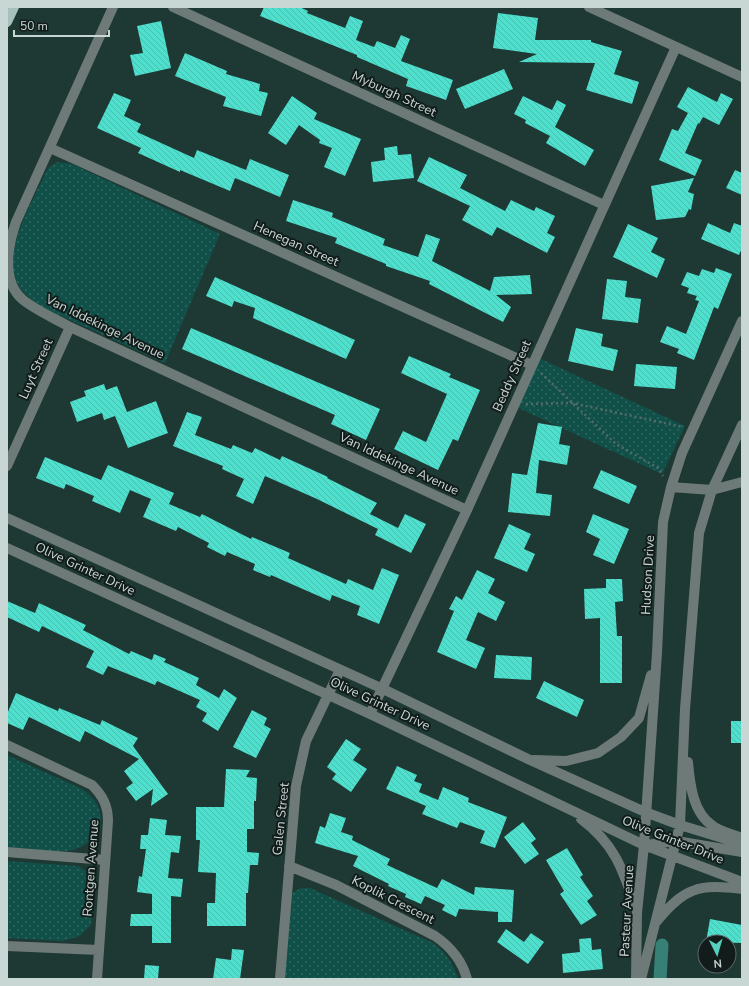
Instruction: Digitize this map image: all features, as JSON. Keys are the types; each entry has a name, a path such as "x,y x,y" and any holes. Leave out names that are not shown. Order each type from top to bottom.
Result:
{"main road":[{"path":"7,22 14,7"}],"street":[{"name":"Van Iddekinge Avenue","path":"113,7 16,222 10,239 8,259 9,272 12,282 21,298 70,327 467,510"},
{"name":"Myburgh Street","path":"173,7 604,205"},
{"path":"589,7 742,77"},
{"name":"Beddy Street","path":"370,714 383,690 467,510 676,47"},
{"name":"Henegan Street","path":"50,148 532,365"},
{"name":"Hudson Drive","path":"644,845 664,522 671,487 682,453 742,321"},
{"name":"Luyt Street","path":"7,466 70,327"},
{"path":"672,856 680,825 685,708 699,533 712,490 742,425"},
{"path":"671,487 712,490 742,482"},
{"name":"Olive Grinter Drive","path":"7,518 340,670 530,760 645,812 680,825 742,844"},
{"name":"Olive Grinter Drive","path":"7,548 370,714 644,845 742,882"},
{"path":"530,760 566,761 598,754 621,737 639,718 657,653"},
{"name":"Galen Street","path":"280,979 296,786 306,741 340,670"},
{"path":"685,708 689,780 699,811 713,826 742,838"},
{"name":"Rontgen Avenue","path":"7,745 92,785 104,799 108,812 97,979"},
{"path":"558,803 596,830 607,843 624,871 637,913"},
{"path":"644,845 676,841 742,852"},
{"name":"Pasteur Avenue","path":"636,979 637,913 644,845"},
{"path":"7,852 105,860"},
{"name":"Pasteur Avenue","path":"641,979 672,856"},
{"name":"Koplik Crescent","path":"289,866 336,885 435,936 445,943 460,960 467,979"},
{"path":"655,924 672,903 689,891 713,886 742,888"},
{"path":"7,946 99,950"}],"path":[{"path":"532,365 616,444 658,468 671,487"},
{"path":"514,405 572,403 693,429"}],"shaded area":[{"path":"57,162 72,164 220,234 165,363 39,306 19,287 15,278 13,266 17,237 22,222 48,168"},
{"path":"539,358 685,426 662,474 516,407"},
{"path":"7,755 82,789 90,795 99,809 101,818 99,831 95,836 85,845 66,851 7,847"},
{"path":"7,861 78,866 89,873 95,885 91,925 80,936 63,941 7,938"},
{"path":"301,888 310,888 433,943 448,959 454,968 458,979 282,979 287,903 292,893"}],"building":[{"path":"264,7 300,7 308,11 307,13 345,28 350,16 363,21 356,40 374,47 377,41 395,48 401,35 410,39 401,61 453,80 446,100 406,86 408,79 357,57 357,55 260,16"},
{"path":"498,13 538,18 535,40 591,40 591,42 622,51 614,74 639,82 632,104 586,90 595,63 519,62 537,54 493,48"},
{"path":"161,21 171,68 135,76 130,55 143,53 137,26"},
{"path":"185,53 227,71 226,74 260,84 259,91 268,93 261,116 223,106 226,97 175,76"},
{"path":"504,69 513,89 465,109 456,89"},
{"path":"688,87 717,102 721,93 733,99 719,125 703,117 699,124 698,123 685,153 702,160 695,176 659,160 672,129 678,131 688,113 677,107"},
{"path":"114,93 131,100 124,116 141,124 137,132 194,158 197,150 246,170 250,159 289,175 280,197 235,178 230,191 180,170 180,172 138,153 141,148 97,128"},
{"path":"292,96 317,113 314,119 361,139 345,176 324,167 332,148 319,143 320,140 299,125 286,145 268,133"},
{"path":"523,96 552,110 557,100 566,105 555,127 594,150 585,166 546,143 550,136 525,123 526,120 514,114"},
{"path":"397,146 398,155 411,154 414,178 373,182 371,162 385,160 384,148"},
{"path":"429,157 467,175 460,188 505,211 511,200 534,211 536,207 555,216 547,233 555,237 547,253 497,227 492,236 462,220 470,206 417,181"},
{"path":"735,170 742,173 742,195 726,188"},
{"path":"694,178 688,192 694,194 691,210 689,209 685,217 656,220 651,186"},
{"path":"293,200 333,213 332,217 385,239 383,245 418,257 426,234 440,239 432,261 490,291 494,277 530,275 532,294 496,295 511,307 503,322 429,284 430,281 386,266 386,264 335,243 337,238 286,221"},
{"path":"708,223 730,233 734,223 742,226 742,248 739,255 701,239"},
{"path":"628,224 658,238 651,252 665,259 657,278 613,257"},
{"path":"716,268 732,274 718,309 714,307 694,360 677,353 679,349 660,342 667,326 686,334 699,301 695,300 697,296 687,293 689,288 681,285 687,272 699,276 702,269 714,273"},
{"path":"215,277 355,340 346,359 253,318 255,308 234,301 232,307 206,296"},
{"path":"607,279 627,281 625,297 641,299 638,323 602,319"},
{"path":"191,328 380,409 366,440 331,424 335,415 182,349"},
{"path":"576,328 603,334 601,346 618,350 613,371 568,361"},
{"path":"409,356 451,374 449,377 480,390 458,441 453,439 438,470 394,449 403,431 426,442 447,394 401,373"},
{"path":"636,364 677,367 675,389 634,386"},
{"path":"104,384 106,390 117,386 127,412 156,401 168,433 128,448 115,416 104,420 102,413 77,422 70,402 86,396 84,391"},
{"path":"187,412 202,417 195,435 231,449 233,445 252,453 255,448 280,460 282,456 328,477 327,478 377,503 370,514 398,528 405,514 426,524 411,553 375,535 378,529 317,499 265,476 253,504 236,496 244,479 222,469 223,466 173,446"},
{"path":"538,423 562,427 559,444 570,446 567,465 539,460 536,493 552,495 550,516 508,512 512,473 527,475"},
{"path":"45,457 101,480 108,465 174,493 169,504 200,517 202,514 251,539 252,537 290,553 288,558 346,584 348,579 373,590 382,568 399,575 379,624 357,615 360,606 332,595 330,601 271,575 270,577 253,570 255,564 227,552 225,556 207,547 209,543 178,527 176,531 143,517 151,499 130,490 120,513 92,501 94,496 66,484 64,489 36,478"},
{"path":"601,470 637,486 629,504 593,488"},
{"path":"593,514 629,529 614,564 593,555 600,539 586,532"},
{"path":"509,524 531,534 524,549 535,554 527,572 494,558"},
{"path":"477,570 495,579 488,593 505,602 496,621 478,612 466,640 485,648 476,669 437,652 454,611 449,609 456,596 462,600"},
{"path":"606,579 622,579 623,601 615,602 617,636 622,636 622,683 600,683 600,618 585,619 584,589 606,588"},
{"path":"7,601 35,613 39,603 86,625 83,630 129,654 131,651 152,660 154,654 166,659 164,662 199,678 196,685 219,698 224,689 237,698 218,731 202,721 207,713 196,707 200,700 157,681 155,685 108,666 103,675 86,667 94,651 42,626 39,632 7,617"},
{"path":"496,655 532,657 531,680 494,678"},
{"path":"544,681 584,700 577,717 536,698"},
{"path":"16,693 58,711 59,708 100,725 102,720 138,738 133,746 168,794 151,806 153,789 136,801 126,788 133,783 124,771 139,759 85,731 80,742 29,717 23,730 7,723 7,714"},
{"path":"252,710 267,718 264,725 271,729 256,758 233,747"},
{"path":"731,721 742,721 742,743 731,743"},
{"path":"346,739 361,749 353,760 367,769 351,792 332,779 336,774 327,767"},
{"path":"397,766 417,775 414,781 422,784 419,792 438,800 443,787 469,798 468,802 507,817 495,848 480,843 485,831 460,822 457,828 422,814 426,806 386,789"},
{"path":"226,769 250,770 246,777 257,778 256,801 254,801 254,829 247,829 247,852 259,853 258,865 250,865 248,893 246,893 246,926 207,926 207,903 215,903 216,873 198,872 200,840 196,840 196,807 224,807"},
{"path":"330,813 346,818 341,832 353,836 352,840 390,859 387,865 437,888 442,879 474,895 475,887 514,890 512,922 498,922 498,912 459,909 456,917 442,910 445,905 425,896 421,904 405,897 406,894 388,886 389,884 353,866 358,856 315,843 320,826 325,828"},
{"path":"150,818 167,820 165,835 181,836 179,853 171,852 168,878 183,879 181,897 171,896 171,943 152,943 152,926 130,926 131,914 152,914 152,894 137,892 139,876 142,877 146,849 140,849 141,835 148,835"},
{"path":"523,822 536,839 531,843 539,854 525,864 504,837"},
{"path":"567,848 583,875 580,877 593,896 587,901 597,915 581,925 560,894 564,891 546,860"},
{"path":"710,919 742,925 742,943 737,943 737,934 707,934"},
{"path":"506,929 524,942 531,933 544,942 528,964 497,942"},
{"path":"591,938 592,950 601,949 603,969 563,973 562,954 580,952 579,939"},
{"path":"232,949 244,950 240,979 213,979 216,958 231,960"},
{"path":"145,965 159,966 158,979 144,979"}],"waterway":[{"path":"660,979 662,945"}]}
